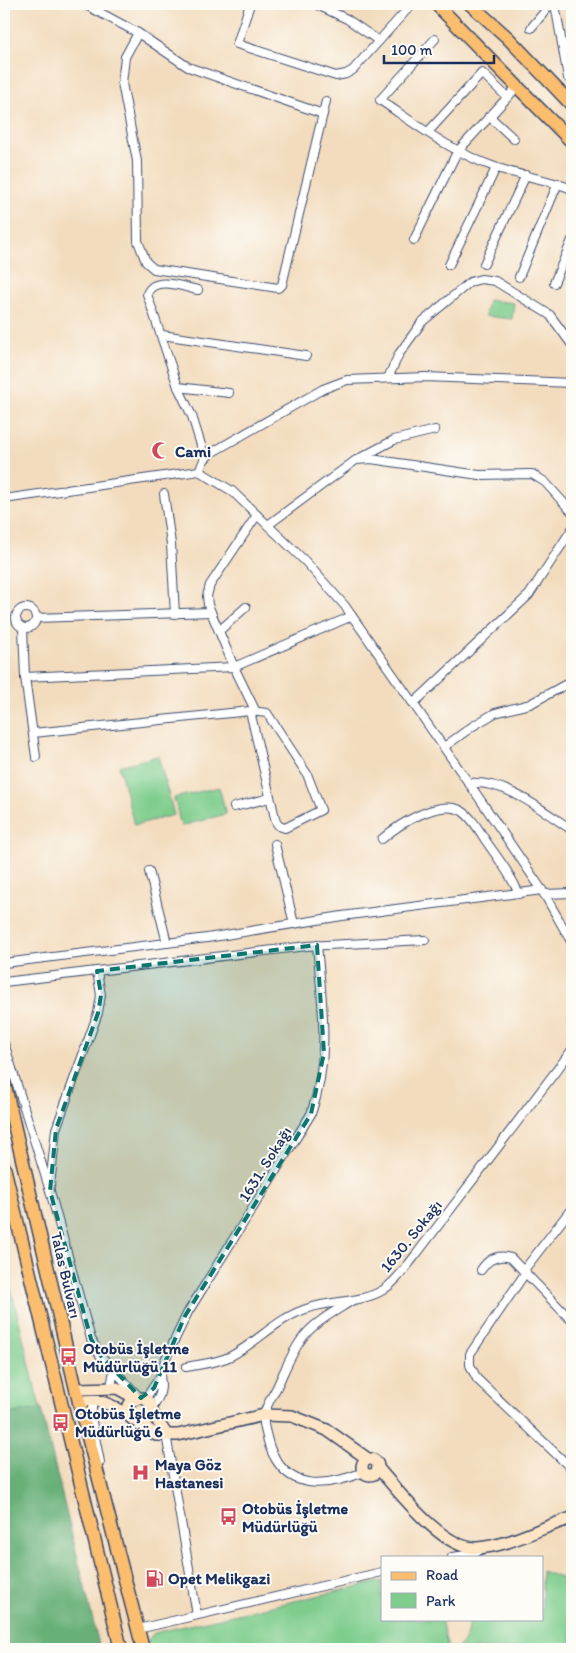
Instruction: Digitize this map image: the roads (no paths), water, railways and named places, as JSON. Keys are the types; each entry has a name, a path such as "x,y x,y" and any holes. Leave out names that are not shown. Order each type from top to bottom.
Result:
{"main road":[{"path":"436,4 572,142"},
{"path":"470,4 507,37 572,105"},
{"name":"Talas Bulvarı","path":"4,1082 80,1402 143,1649"},
{"path":"4,1167 121,1649"},
{"path":"4,1201 113,1649"}],"street":[{"path":"84,4 138,33 188,67 323,114"},
{"path":"250,4 237,44 333,75 350,72 412,4"},
{"path":"315,4 347,19 379,41"},
{"path":"531,28 551,4"},
{"path":"556,4 568,78"},
{"path":"138,33 126,58 122,83 137,161 138,241 146,262 154,269 278,288 282,285 326,102"},
{"path":"436,39 380,100 458,152 496,168 558,183 572,189"},
{"path":"428,132 482,73 507,97"},
{"path":"414,240 458,152 518,86"},
{"path":"489,116 514,139"},
{"path":"449,265 496,168"},
{"path":"484,264 526,175"},
{"path":"519,277 558,183"},
{"path":"554,283 572,240"},
{"path":"388,378 405,344 422,322 470,282 481,279 495,281 550,315 572,345"},
{"path":"198,290 160,283 150,289 147,294 178,387 192,416 205,458"},
{"path":"162,335 306,356"},
{"path":"199,471 205,458 262,423 331,385 356,379 426,376 572,382"},
{"path":"178,387 229,393"},
{"path":"268,525 356,460 394,440 435,430"},
{"path":"356,460 378,459 479,475 532,474 545,482 572,512"},
{"path":"4,498 199,471 224,485 319,575 352,616 543,892 572,943"},
{"path":"164,494 172,544 175,614"},
{"path":"33,733 253,711 267,713 307,774 321,810 287,827 281,828 277,824 253,711 207,600 210,585 257,515"},
{"path":"414,703 529,595 572,529"},
{"path":"219,631 246,607"},
{"path":"23,628 32,626 36,618 33,611 27,608 18,612 16,622 23,628 25,677 36,757"},
{"path":"36,618 211,612"},
{"path":"25,677 234,667 352,616"},
{"path":"444,747 495,713 530,704 572,681"},
{"path":"469,783 484,783 499,787 533,805 572,830"},
{"path":"234,807 270,798"},
{"path":"382,839 399,826 419,815 448,808 457,809 465,814 474,824 511,875 518,894"},
{"path":"275,844 294,924"},
{"path":"149,871 167,943"},
{"path":"4,963 167,943 518,894 543,892 572,893"},
{"path":"4,982 317,945 425,940"},
{"name":"1631. Sokağı","path":"145,1403 160,1377 165,1360 186,1316 305,1126 316,1101 322,1074 325,1042 317,945"},
{"path":"50,1191 56,1129 98,1013 101,995 97,970"},
{"path":"4,1043 50,1191 88,1330 100,1355 145,1403 166,1434 197,1615"},
{"name":"1630. Sokağı","path":"186,1367 217,1362 230,1356 280,1321 299,1312 318,1305 377,1293 395,1280 572,1050"},
{"path":"572,1208 525,1271 470,1354 470,1365 477,1379 572,1469"},
{"path":"481,1270 490,1260 504,1256 514,1260 572,1321"},
{"path":"355,1299 324,1318 304,1336 287,1365 264,1415 266,1434 272,1452 281,1465 298,1478 313,1484 330,1484 369,1468"},
{"path":"111,1388 114,1370"},
{"name":"1631. Sokağı","path":"145,1403 160,1394 162,1384 160,1377"},
{"path":"77,1388 111,1388 124,1391 145,1403 149,1419 134,1419"},
{"path":"80,1402 93,1400 106,1403 134,1419 152,1433 161,1435 184,1434 264,1415 280,1414 305,1420 327,1430 343,1442 369,1468 453,1542 466,1548 483,1548 520,1538 572,1518"},
{"path":"93,1400 91,1417 108,1513"},
{"path":"134,1419 130,1404 145,1403"},
{"path":"459,1556 474,1554 483,1548"},
{"path":"138,1629 381,1572"}],"place":[{"name":"Cami","path":"161,451"},
{"name":"Otobüs İşletme Müdürlüğü 11","path":"69,1357"},
{"name":"Otobüs İşletme Müdürlüğü 6","path":"61,1422"},
{"name":"Maya Göz Hastanesi","path":"141,1473"},
{"name":"Otobüs İşletme Müdürlüğü","path":"228,1517"},
{"name":"Opet Melikgazi","path":"154,1578"}]}
